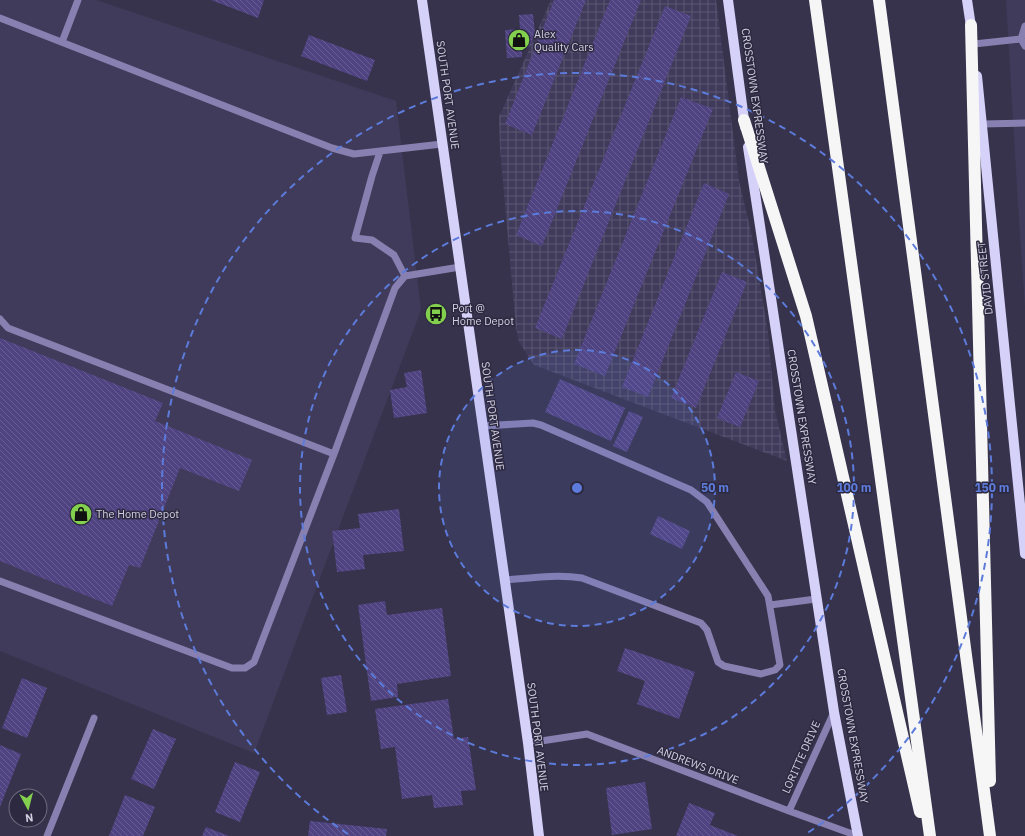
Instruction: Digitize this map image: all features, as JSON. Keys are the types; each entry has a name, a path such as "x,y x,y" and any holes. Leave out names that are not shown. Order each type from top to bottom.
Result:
{"highway":[{"path":"815,0 930,836"},
{"path":"879,0 991,836"},
{"path":"971,26 991,836"},
{"path":"744,120 806,316 926,836"}],"main road":[{"name":"SOUTH PORT AVENUE","path":"422,0 528,743 539,836"},
{"name":"CROSSTOWN EXPRESSWAY","path":"728,0 744,120 816,599 834,712 858,836"},
{"name":"DAVID STREET","path":"967,0 974,44 1023,512 1025,554"}],"street":[{"path":"62,42 78,0"},
{"path":"0,18 332,148 354,154 442,144"},
{"path":"1025,26 1021,39 1025,46"},
{"path":"974,44 1021,39"},
{"path":"982,124 1025,123"},
{"path":"380,152 355,238 372,240 394,255 404,276"},
{"path":"0,581 232,668 245,668 254,662 334,454 395,288 404,276 460,266"},
{"path":"0,319 8,328 334,454"},
{"path":"483,426 533,423 541,425 691,490 707,502 768,596 780,665 774,670 761,674 724,666 718,662 707,630 701,623 582,578 571,576 505,580"},
{"path":"770,606 816,599"},
{"name":"LORITTE DRIVE","path":"789,811 834,712"},
{"path":"48,836 94,718"},
{"name":"ANDREWS DRIVE","path":"528,743 587,734 858,836"}],"shaded area":[{"path":"0,0 96,0 396,101 421,310 254,753 0,651"},
{"path":"551,0 716,0 739,181 752,236 768,332 775,411 787,461 534,365 519,342 516,328 500,148 499,117"},
{"path":"1006,0 1025,0 1025,308 1018,205"}],"building":[{"path":"211,0 264,0 258,18"},
{"path":"554,0 586,0 532,135 505,124"},
{"path":"610,0 641,0 542,246 516,235"},
{"path":"665,6 691,16 562,339 535,328"},
{"name":"Alex Quality Cars","path":"533,14 535,33 530,47 522,47 522,57 507,58 505,30 520,29 519,15"},
{"path":"309,35 375,60 367,81 301,56"},
{"path":"681,97 713,109 605,376 574,364"},
{"path":"704,183 729,194 648,397 622,387"},
{"path":"722,272 747,282 696,408 671,398"},
{"name":"The Home Depot","path":"0,338 163,403 155,421 252,460 239,491 180,468 140,568 129,565 112,606 0,561"},
{"path":"421,370 427,413 394,418 390,390 407,387 404,373"},
{"path":"736,372 759,381 740,427 717,418"},
{"path":"560,379 625,408 611,441 545,412"},
{"path":"629,411 643,417 627,452 613,446"},
{"path":"399,509 404,551 363,555 365,569 337,572 332,531 360,528 358,514"},
{"path":"658,516 690,531 682,549 650,534"},
{"path":"385,601 387,615 442,608 451,676 397,684 398,697 371,701 358,605"},
{"path":"625,648 695,672 679,719 637,704 645,681 617,671"},
{"path":"341,675 347,712 327,715 321,678"},
{"path":"22,678 47,688 27,738 2,728"},
{"path":"448,699 454,739 468,737 476,790 461,791 463,805 434,808 432,795 402,799 395,747 381,749 375,709"},
{"path":"153,729 176,739 154,789 131,779"},
{"path":"0,745 21,754 0,807"},
{"path":"235,762 260,772 240,822 215,812"},
{"path":"645,782 652,829 612,835 606,788"},
{"path":"125,795 155,807 143,836 109,836"},
{"path":"689,803 715,813 710,825 738,836 676,836"},
{"path":"310,821 387,829 386,836 308,836"},
{"path":"206,827 229,836 202,836"}],"place":[{"name":"Alex Quality Cars","path":"519,40"},
{"name":"Port @ Home Depot","path":"436,314"},
{"name":"The Home Depot","path":"81,514"}]}
